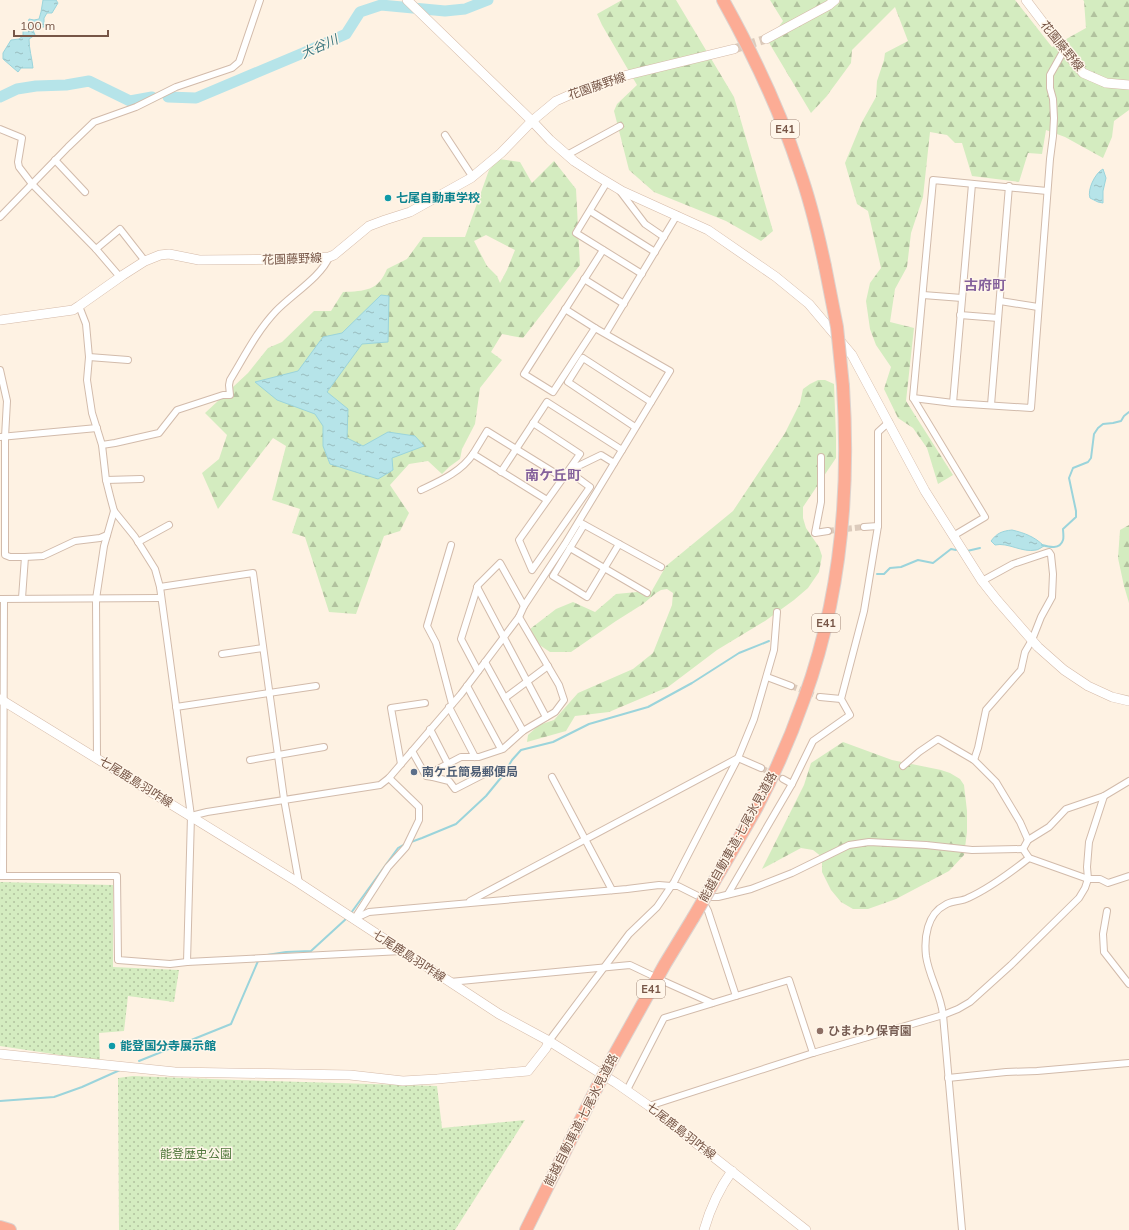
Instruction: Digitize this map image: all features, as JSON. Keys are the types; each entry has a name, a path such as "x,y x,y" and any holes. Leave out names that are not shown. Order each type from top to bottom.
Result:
{"highway":[{"name":"能越自動車道;七尾氷見道路","path":"526,1230 611,1061 665,964 757,806 775,770 804,698 821,642 832,594 842,525 846,451 843,386 837,327 826,266 814,218 799,169 780,118 759,70 723,0"},
{"path":"0,1228 10,1230"}],"main road":[{"path":"407,0 567,155 619,190 708,230 794,290 809,304 852,355 889,422 910,465 953,536 982,581 997,600 1032,640 1064,670 1088,686 1129,701"},
{"path":"766,39 829,5 834,0"},
{"name":"花園藤野線","path":"1026,0 1064,50 1084,73 1106,83 1129,85"},
{"name":"花園藤野線","path":"0,320 73,310 145,261 160,255 169,254 199,260 271,260 329,257 339,252 370,226 410,212 472,176 501,153 532,121 556,101 582,89 648,70 734,49"},
{"name":"七尾鹿島羽咋線","path":"2,700 97,757 299,883 499,1014 549,1041 627,1090 806,1230"},
{"path":"0,1054 175,1072 350,1075 403,1081 528,1071 546,1048 549,1041"},
{"path":"704,1230 715,1200 732,1171"}],"street":[{"path":"0,217 94,122 136,107 176,87 232,68 239,62 260,0"},
{"path":"913,398 1031,408 1047,191 1054,118 1053,99 1050,88 1050,75 1064,50"},
{"path":"567,155 620,126"},
{"path":"0,129 22,138 18,162 19,167 32,184 120,277"},
{"path":"445,135 472,176"},
{"path":"55,160 85,192"},
{"path":"953,536 985,517 913,398 933,180 1009,186 1047,191"},
{"path":"607,182 576,233 642,274"},
{"path":"953,402 972,184"},
{"path":"991,405 1009,186"},
{"path":"619,190 645,224 664,237"},
{"path":"590,210 655,252"},
{"path":"606,333 677,215"},
{"path":"96,250 120,229 145,261"},
{"path":"595,328 553,392 524,374 603,250"},
{"path":"102,445 115,444 159,433 177,410 223,395 230,395 230,380 266,323 276,311 311,280 326,264 329,257"},
{"path":"584,279 624,304"},
{"path":"923,295 962,298"},
{"path":"1000,301 1038,307"},
{"path":"79,306 86,324 89,357 87,380 92,413 102,445 106,480 114,511 138,542 155,569 160,587 191,816 187,962"},
{"path":"566,309 595,328 670,371 614,463 581,523 570,548 553,576 587,597 619,544"},
{"path":"960,315 998,318"},
{"path":"89,357 128,360"},
{"path":"636,427 568,382 582,358 651,402"},
{"path":"0,370 7,401 2,437 5,555 10,557 43,556 75,541 100,538 107,535"},
{"path":"501,472 547,402 622,450"},
{"path":"728,894 792,784 813,741 850,715 841,699 864,612 878,526 878,432 889,422"},
{"path":"533,423 589,460"},
{"path":"2,437 97,428"},
{"path":"421,490 448,477 470,458 487,431 563,478"},
{"path":"473,454 547,500"},
{"path":"568,471 590,487 532,570 519,540 580,454"},
{"path":"568,471 601,455 614,463"},
{"path":"821,457 821,502 815,533 828,531"},
{"path":"106,480 141,479"},
{"path":"97,757 96,599 104,546 114,511"},
{"path":"581,523 661,567"},
{"path":"191,816 284,799 380,785 389,778 486,662 519,617 524,606 581,523"},
{"path":"138,542 169,525"},
{"path":"864,527 878,526"},
{"path":"451,545 427,626 436,643 450,706 475,757"},
{"path":"570,548 647,593"},
{"path":"974,760 986,710 1021,670 1025,652 1052,597 1051,555 1049,552 1013,564 982,581"},
{"path":"22,598 25,557"},
{"path":"478,671 461,639 478,585 500,563 524,606"},
{"path":"160,587 253,573 284,799 299,883"},
{"path":"477,587 505,636 546,717"},
{"path":"161,598 2,599 2,876 117,876 118,960 170,964 402,951"},
{"path":"549,1041 629,934 657,907 671,886 738,758 754,719 774,650 777,612"},
{"path":"433,777 438,769 461,758 479,757 501,749 523,730 555,712 564,700 559,685 519,617"},
{"path":"222,654 263,648"},
{"path":"486,662 523,730"},
{"path":"505,698 548,666"},
{"path":"767,678 790,686"},
{"path":"176,707 316,686"},
{"path":"467,686 501,749"},
{"path":"820,697 841,699"},
{"path":"401,764 391,708 426,703"},
{"path":"430,729 448,764"},
{"path":"903,766 919,752 938,739 974,760 996,782 1020,822 1028,840"},
{"path":"250,760 324,748"},
{"path":"412,751 426,776 449,781 455,789 490,771"},
{"path":"738,758 761,768"},
{"path":"467,903 738,758"},
{"path":"552,777 612,890"},
{"path":"350,917 388,867 406,847 419,820 419,807 389,778"},
{"path":"783,779 792,784"},
{"path":"1023,849 1028,840 1049,827 1066,810 1104,796 1129,781"},
{"path":"649,1106 813,1053 943,1014 958,1009 970,1002 1011,965 1079,898 1088,879 1087,867 1089,842 1104,796"},
{"path":"350,917 369,912 659,885 678,886 700,897 718,897 751,888 792,873 849,845 869,842 926,845 972,850 1023,849"},
{"path":"1023,849 1029,858 1088,879 1100,878 1108,883 1129,876"},
{"path":"962,1230 942,1004 926,958 925,946 931,918 937,911 953,901 967,899 1007,876 1029,858"},
{"path":"700,897 708,911 736,996"},
{"path":"1107,911 1103,934 1104,952 1129,984"},
{"path":"450,982 630,966 651,975"},
{"path":"627,1090 664,1018 788,980 813,1053"},
{"path":"663,981 712,1003"},
{"path":"948,1078 1129,1063"}],"green space":[{"path":"622,0 676,0 734,97 773,231 761,241 726,221 654,192 629,170 614,111 617,104 637,85 597,14"},
{"path":"770,0 1015,0 1052,47 1086,28 1083,0 1129,0 1129,110 1114,121 1112,137 1103,158 1065,137 1046,130 1042,154 1028,153 1019,182 972,176 962,143 955,143 947,135 930,132 923,197 911,233 907,267 895,289 890,322 914,328 906,401 953,475 938,484 927,448 913,428 898,418 884,389 891,367 876,345 870,329 866,301 870,283 881,268 868,211 857,204 845,163 862,122 876,97 877,81 885,53 908,41 895,7 852,50 851,63 826,97 811,113 768,41 783,21"},
{"path":"499,159 520,162 532,183 554,161 576,189 580,265 523,338 502,334 491,352 502,360 480,388 475,424 462,449 460,459 442,474 428,461 409,464 390,485 409,513 400,531 384,536 356,614 329,612 305,537 292,533 300,509 272,500 286,446 273,438 218,509 202,473 219,459 227,435 205,413 248,373 268,348 282,342 314,311 331,311 343,292 364,290 375,286 387,269 407,259 423,237 465,237 489,170","holes":["486,235 515,250 500,283 497,276 487,266 474,241"]},
{"path":"818,380 825,380 834,384 836,458 803,507 803,518 806,528 819,547 822,556 819,572 808,588 765,621 717,650 668,687 609,712 575,716 566,731 527,742 528,735 539,725 554,720 578,693 633,669 653,653 672,605 673,593 667,589 661,590 643,604 571,652 550,652 532,640 530,629 556,609 573,602 595,612 616,594 637,592 650,594 666,566 733,511 785,433 800,403 803,389"},
{"path":"1129,525 1129,603 1118,558 1120,530"},
{"path":"843,742 892,760 950,773 960,779 964,785 967,811 967,832 964,855 949,871 896,899 868,909 853,909 841,902 831,890 822,872 822,857 813,850 801,848 762,869 804,785 811,763"},
{"path":"0,882 113,885 113,967 179,970 174,1002 128,996 124,1031 99,1033 100,1061 0,1046"},
{"name":"能登歴史公園","path":"133,1076 437,1086 442,1128 525,1120 455,1230 119,1230 118,1078"}],"water":[{"path":"43,0 56,0 58,3 52,13 47,13 44,18 44,27 38,27 33,30 35,35 29,39 33,68 21,68 18,72 3,59 3,53 11,40 19,39 23,36 23,28 27,28 29,19 39,19"},
{"path":"1103,169 1106,178 1103,191 1103,203 1090,198 1089,195 1091,186 1097,174"},
{"path":"381,295 389,296 388,342 362,344 327,392 348,409 347,438 363,446 388,432 415,436 424,446 392,458 393,470 378,479 330,464 323,446 323,426 315,414 277,400 255,382 298,371 323,337 342,333"},
{"path":"1012,530 1030,536 1044,546 1037,550 1031,551 1000,544 995,545 991,541 1000,533"}],"waterway":[{"name":"大谷川","path":"168,97 196,98 303,53 346,34 360,12 381,5 445,11 465,9 488,0"},
{"name":"大谷川","path":"0,97 17,89 36,86 66,85 89,81 130,101 152,97"},
{"path":"1042,545 1057,547 1062,543 1063,529 1076,517 1069,478 1073,468 1088,462 1091,458 1094,434 1103,424 1121,421 1129,412"},
{"path":"967,551 980,548"},
{"path":"877,574 884,574 890,568 901,567 918,560 933,563 951,549 956,550"},
{"path":"411,842 456,824 486,796 521,750 553,742 589,724 648,707 692,683 739,653 769,641"},
{"path":"351,913 398,848 405,844"},
{"path":"267,955 286,952 311,951 347,918"},
{"path":"139,1061 231,1024 258,961"},
{"path":"0,1101 54,1097 82,1087 120,1070"}],"tunnel":[{"path":"734,49 766,39"},
{"path":"828,531 864,527"},
{"path":"791,686 820,697"},
{"path":"761,768 783,779"}],"place":[{"name":"七尾自動車学校","path":"388,198"},
{"name":"南ケ丘簡易郵便局","path":"414,772"},
{"name":"ひまわり保育園","path":"820,1031"},
{"name":"能登国分寺展示館","path":"112,1046"}],"district":[{"name":"古府町","path":"985,285"},
{"name":"南ケ丘町","path":"553,475"}]}
